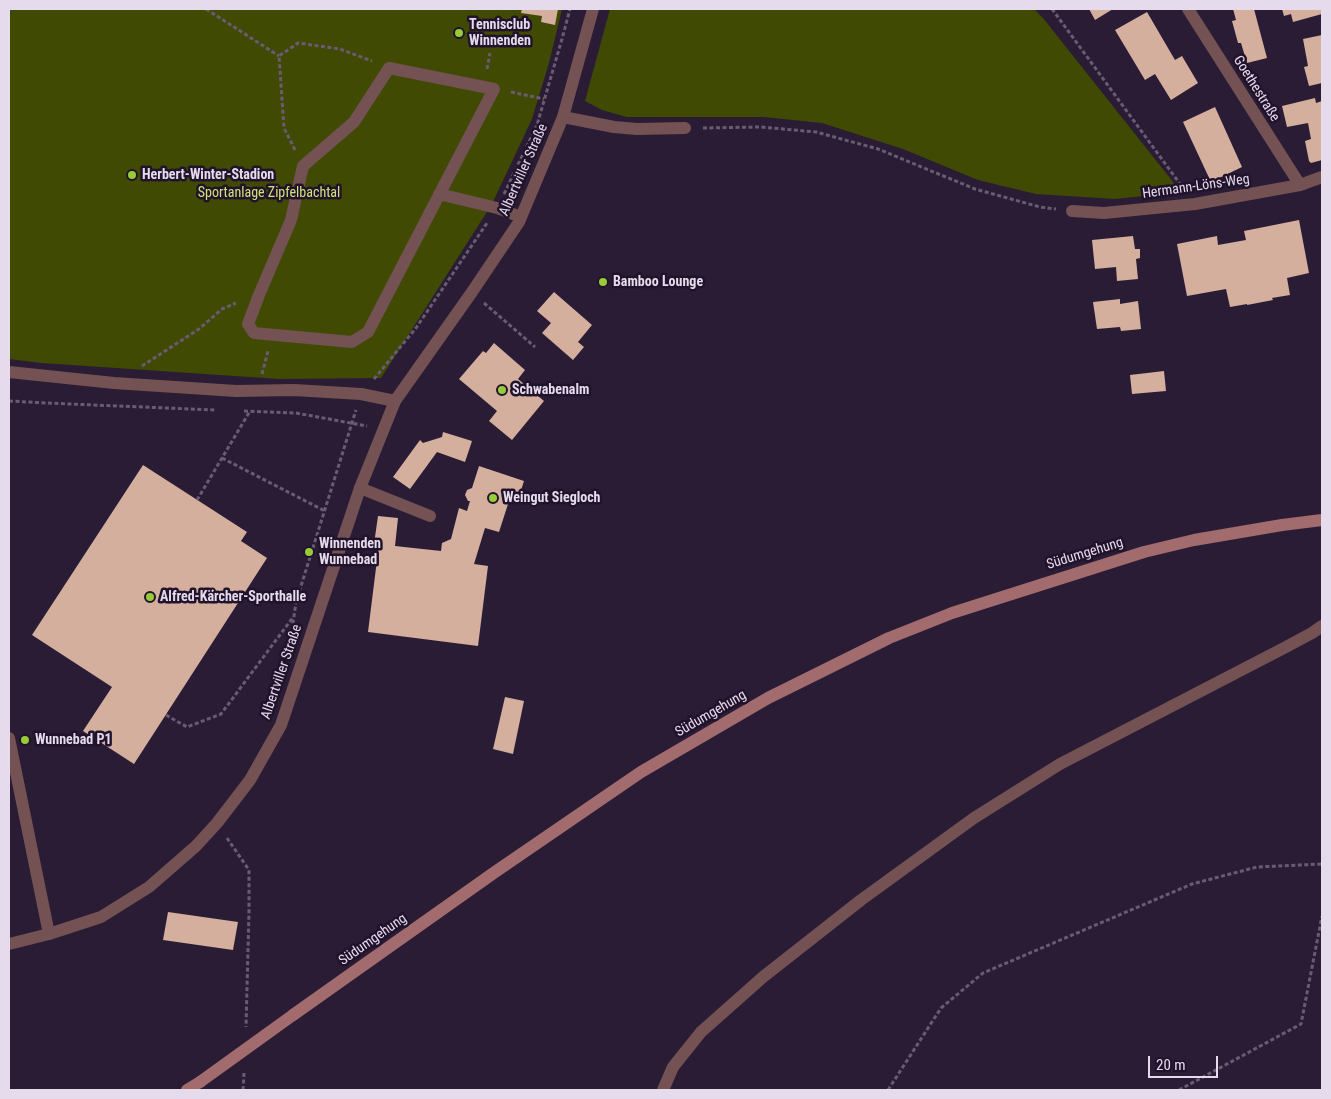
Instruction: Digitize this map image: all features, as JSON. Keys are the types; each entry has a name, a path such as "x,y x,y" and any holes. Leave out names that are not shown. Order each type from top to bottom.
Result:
{"main road":[{"name":"Südumgehung","path":"187,1090 494,872 641,772 768,698 889,638 969,607 1144,552 1194,540 1322,520"}],"street":[{"name":"Albertviller Straße","path":"9,944 50,934 101,917 149,887 196,846 218,823 250,780 280,725 360,488 395,401 472,292 521,217 563,117 592,9"},
{"name":"Goethestraße","path":"1188,9 1300,185"},
{"path":"389,68 494,89 368,332 352,342 254,332 248,324 291,220 303,166 354,122 389,68"},
{"path":"563,117 614,127 638,129 685,128"},
{"name":"Hermann-Löns-Weg","path":"1072,211 1104,213 1195,204 1300,185 1322,177"},
{"path":"439,194 497,208 521,217"},
{"path":"9,372 114,384 236,391 294,390 361,394 395,401"},
{"path":"360,488 430,516"},
{"path":"663,1090 673,1067 701,1032 756,983 861,900 974,818 1060,764 1319,631"},
{"path":"9,738 50,934"}],"path":[{"path":"206,9 280,56"},
{"path":"361,394 416,328 497,208 537,125 570,9"},
{"path":"1052,9 1195,204"},
{"path":"280,56 298,43 340,49 389,68"},
{"path":"280,56 284,128 303,166"},
{"path":"494,89 544,100"},
{"path":"685,128 761,127 816,132 878,149 975,189 1040,207 1072,211"},
{"path":"472,292 535,347"},
{"path":"114,384 199,329 222,309 259,294"},
{"path":"196,500 250,411 258,390 272,334"},
{"path":"9,401 221,410"},
{"path":"240,411 296,413 352,422 296,602 292,633"},
{"path":"222,458 325,511"},
{"path":"166,715 187,727 221,714 294,615"},
{"path":"218,823 249,870 246,1034"},
{"path":"888,1090 941,1008 983,973 1192,884 1257,867 1322,864"},
{"path":"1179,1090 1301,1024 1322,916"},
{"path":"243,1090 244,1072"}],"green space":[{"name":"Sportanlage Zipfelbachtal","path":"9,9 562,9 549,63 532,119 492,204 381,378 279,379 42,363 9,359"},
{"path":"610,9 1034,9 1181,192 1115,199 1036,194 978,180 903,149 822,123 764,117 627,117 602,110 585,101"}],"building":[{"path":"522,9 558,9 555,25 541,22 542,16 521,13"},
{"path":"1089,9 1113,9 1095,20"},
{"path":"1233,9 1254,9 1267,58 1247,63 1241,43 1238,43 1232,21 1236,20"},
{"path":"1282,9 1322,9 1322,14 1293,22 1291,14 1284,16"},
{"path":"1147,12 1175,60 1182,56 1198,83 1171,100 1155,74 1145,80 1115,30"},
{"path":"1322,35 1322,83 1309,86 1304,67 1308,66 1303,39"},
{"path":"1315,98 1316,103 1322,101 1322,160 1311,163 1305,141 1311,139 1308,123 1287,127 1282,106"},
{"path":"1215,107 1242,167 1211,182 1183,122"},
{"path":"1299,220 1309,273 1287,278 1290,295 1272,298 1273,300 1230,307 1226,289 1187,296 1177,244 1217,236 1218,245 1246,240 1244,231"},
{"path":"1133,236 1135,249 1140,249 1140,258 1136,259 1138,279 1117,281 1116,267 1095,269 1092,240"},
{"path":"554,292 592,325 578,342 584,347 573,360 542,333 551,323 537,311"},
{"path":"1120,299 1120,304 1138,301 1141,329 1121,331 1120,327 1097,329 1093,302"},
{"name":"Schwabenalm","path":"494,343 525,370 518,379 544,401 512,440 489,421 497,411 459,379 483,351 486,353"},
{"path":"1164,371 1166,391 1132,394 1130,375"},
{"path":"443,432 472,441 465,462 437,452 410,489 393,477 420,440 423,443 442,437"},
{"name":"Alfred-Kärcher-Sporthalle","path":"143,465 247,532 241,541 267,558 134,764 83,731 112,687 32,635"},
{"path":"479,466 524,481 517,503 509,501 499,532 485,528 474,564 488,566 478,646 368,632 379,544 374,544 378,516 398,518 395,546 441,551 442,543 451,539 459,508 467,511 470,501 468,501 465,495 467,490 472,488"},
{"path":"505,697 524,701 513,754 493,749"},
{"path":"168,912 238,922 233,950 163,940"}],"place":[{"name":"Tennisclub Winnenden","path":"459,33"},
{"name":"Herbert-Winter-Stadion","path":"132,175"},
{"name":"Bamboo Lounge","path":"603,282"},
{"name":"Schwabenalm","path":"502,390"},
{"name":"Weingut Siegloch","path":"493,498"},
{"name":"Winnenden Wunnebad","path":"309,552"},
{"name":"Alfred-Kärcher-Sporthalle","path":"150,597"},
{"name":"Wunnebad P1","path":"25,740"}]}
